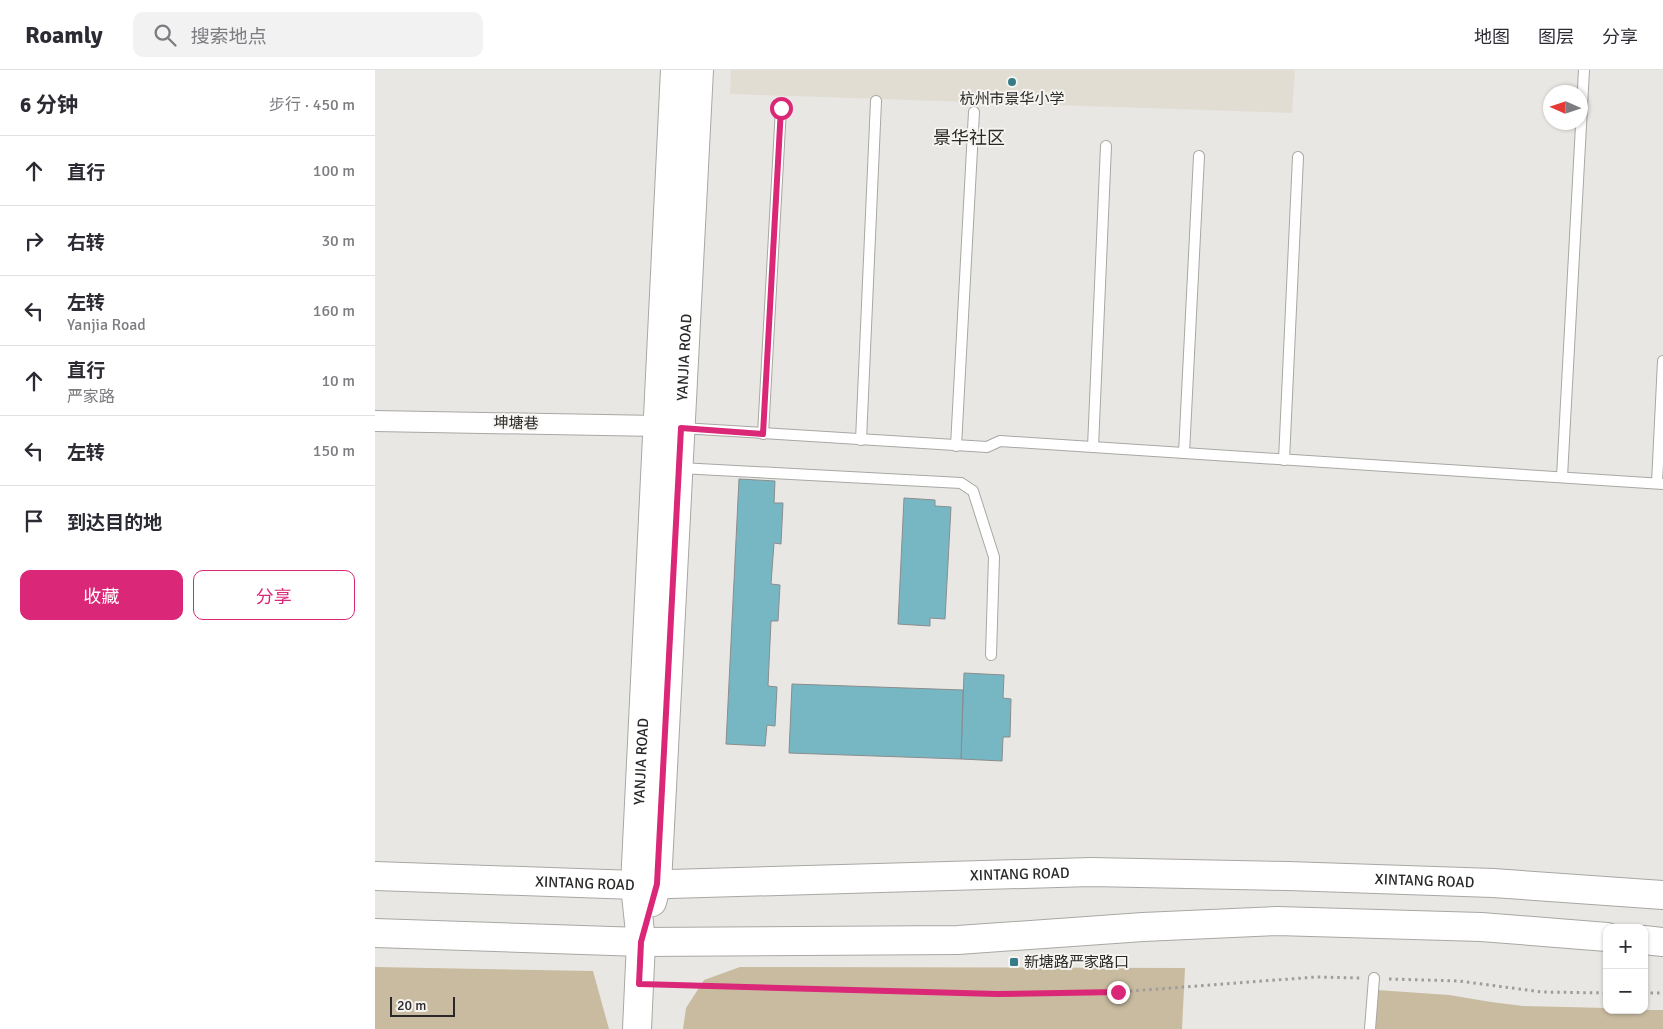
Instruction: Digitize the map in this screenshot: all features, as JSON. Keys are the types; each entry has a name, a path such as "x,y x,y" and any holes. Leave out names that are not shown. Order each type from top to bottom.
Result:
{"main road":[{"name":"YANJIA ROAD","path":"646,885 669,427 675,70"},
{"name":"YANJIA ROAD","path":"646,885 679,468 669,427 699,70"},
{"name":"XINTANG ROAD","path":"375,876 646,885 1091,872 1298,876 1493,884 1663,895"},
{"path":"637,1029 646,885"},
{"path":"375,933 641,942 958,940 1143,927 1277,921 1481,927 1603,937"},
{"path":"1648,940 1663,942"}],"street":[{"name":"坤塘巷","path":"375,420 669,427"}],"lane":[{"path":"1562,477 1585,70"},
{"path":"861,440 876,101"},
{"path":"763,434 781,108"},
{"path":"956,446 974,112"},
{"path":"1093,447 1106,146"},
{"path":"1183,453 1199,156"},
{"path":"1284,460 1298,158"},
{"path":"669,427 956,446 987,447 1000,441 1660,483 1663,361"},
{"path":"679,468 961,483 973,491 994,557 991,655"},
{"path":"1370,1029 1374,978"}],"path":[{"path":"639,984 997,994 1118,992 1316,976 1459,981 1542,992 1603,993"},
{"path":"1648,993 1663,993"}],"shaded area":[{"name":"杭州市景华小学","path":"731,70 1295,70 1292,113 730,94"},
{"path":"375,967 593,971 609,1029 375,1029"},
{"path":"740,967 1185,968 1182,1029 683,1029 686,1008 704,980"},
{"path":"1377,990 1449,995 1523,1006 1603,1008 1603,1014 1648,1014 1648,1010 1663,1010 1663,1029 1373,1029"}],"building":[{"path":"739,479 775,481 774,503 783,503 781,544 774,543 771,584 780,585 778,621 771,621 768,686 777,687 775,726 767,725 765,746 726,744"},
{"path":"904,498 935,500 935,506 951,507 945,619 930,618 930,626 898,624"},
{"path":"964,673 1004,675 1003,698 1011,699 1010,737 1003,737 1002,761 961,759"},
{"path":"792,684 963,690 961,759 789,753"}],"place":[{"name":"杭州市景华小学","path":"1012,82"},
{"name":"新塘路严家路口","path":"1014,962"}],"district":[{"name":"景华社区","path":"969,138"}],"route":[{"path":"781,108 763,434 681,428 657,884 641,942 639,984 997,994 1118,992"}]}
